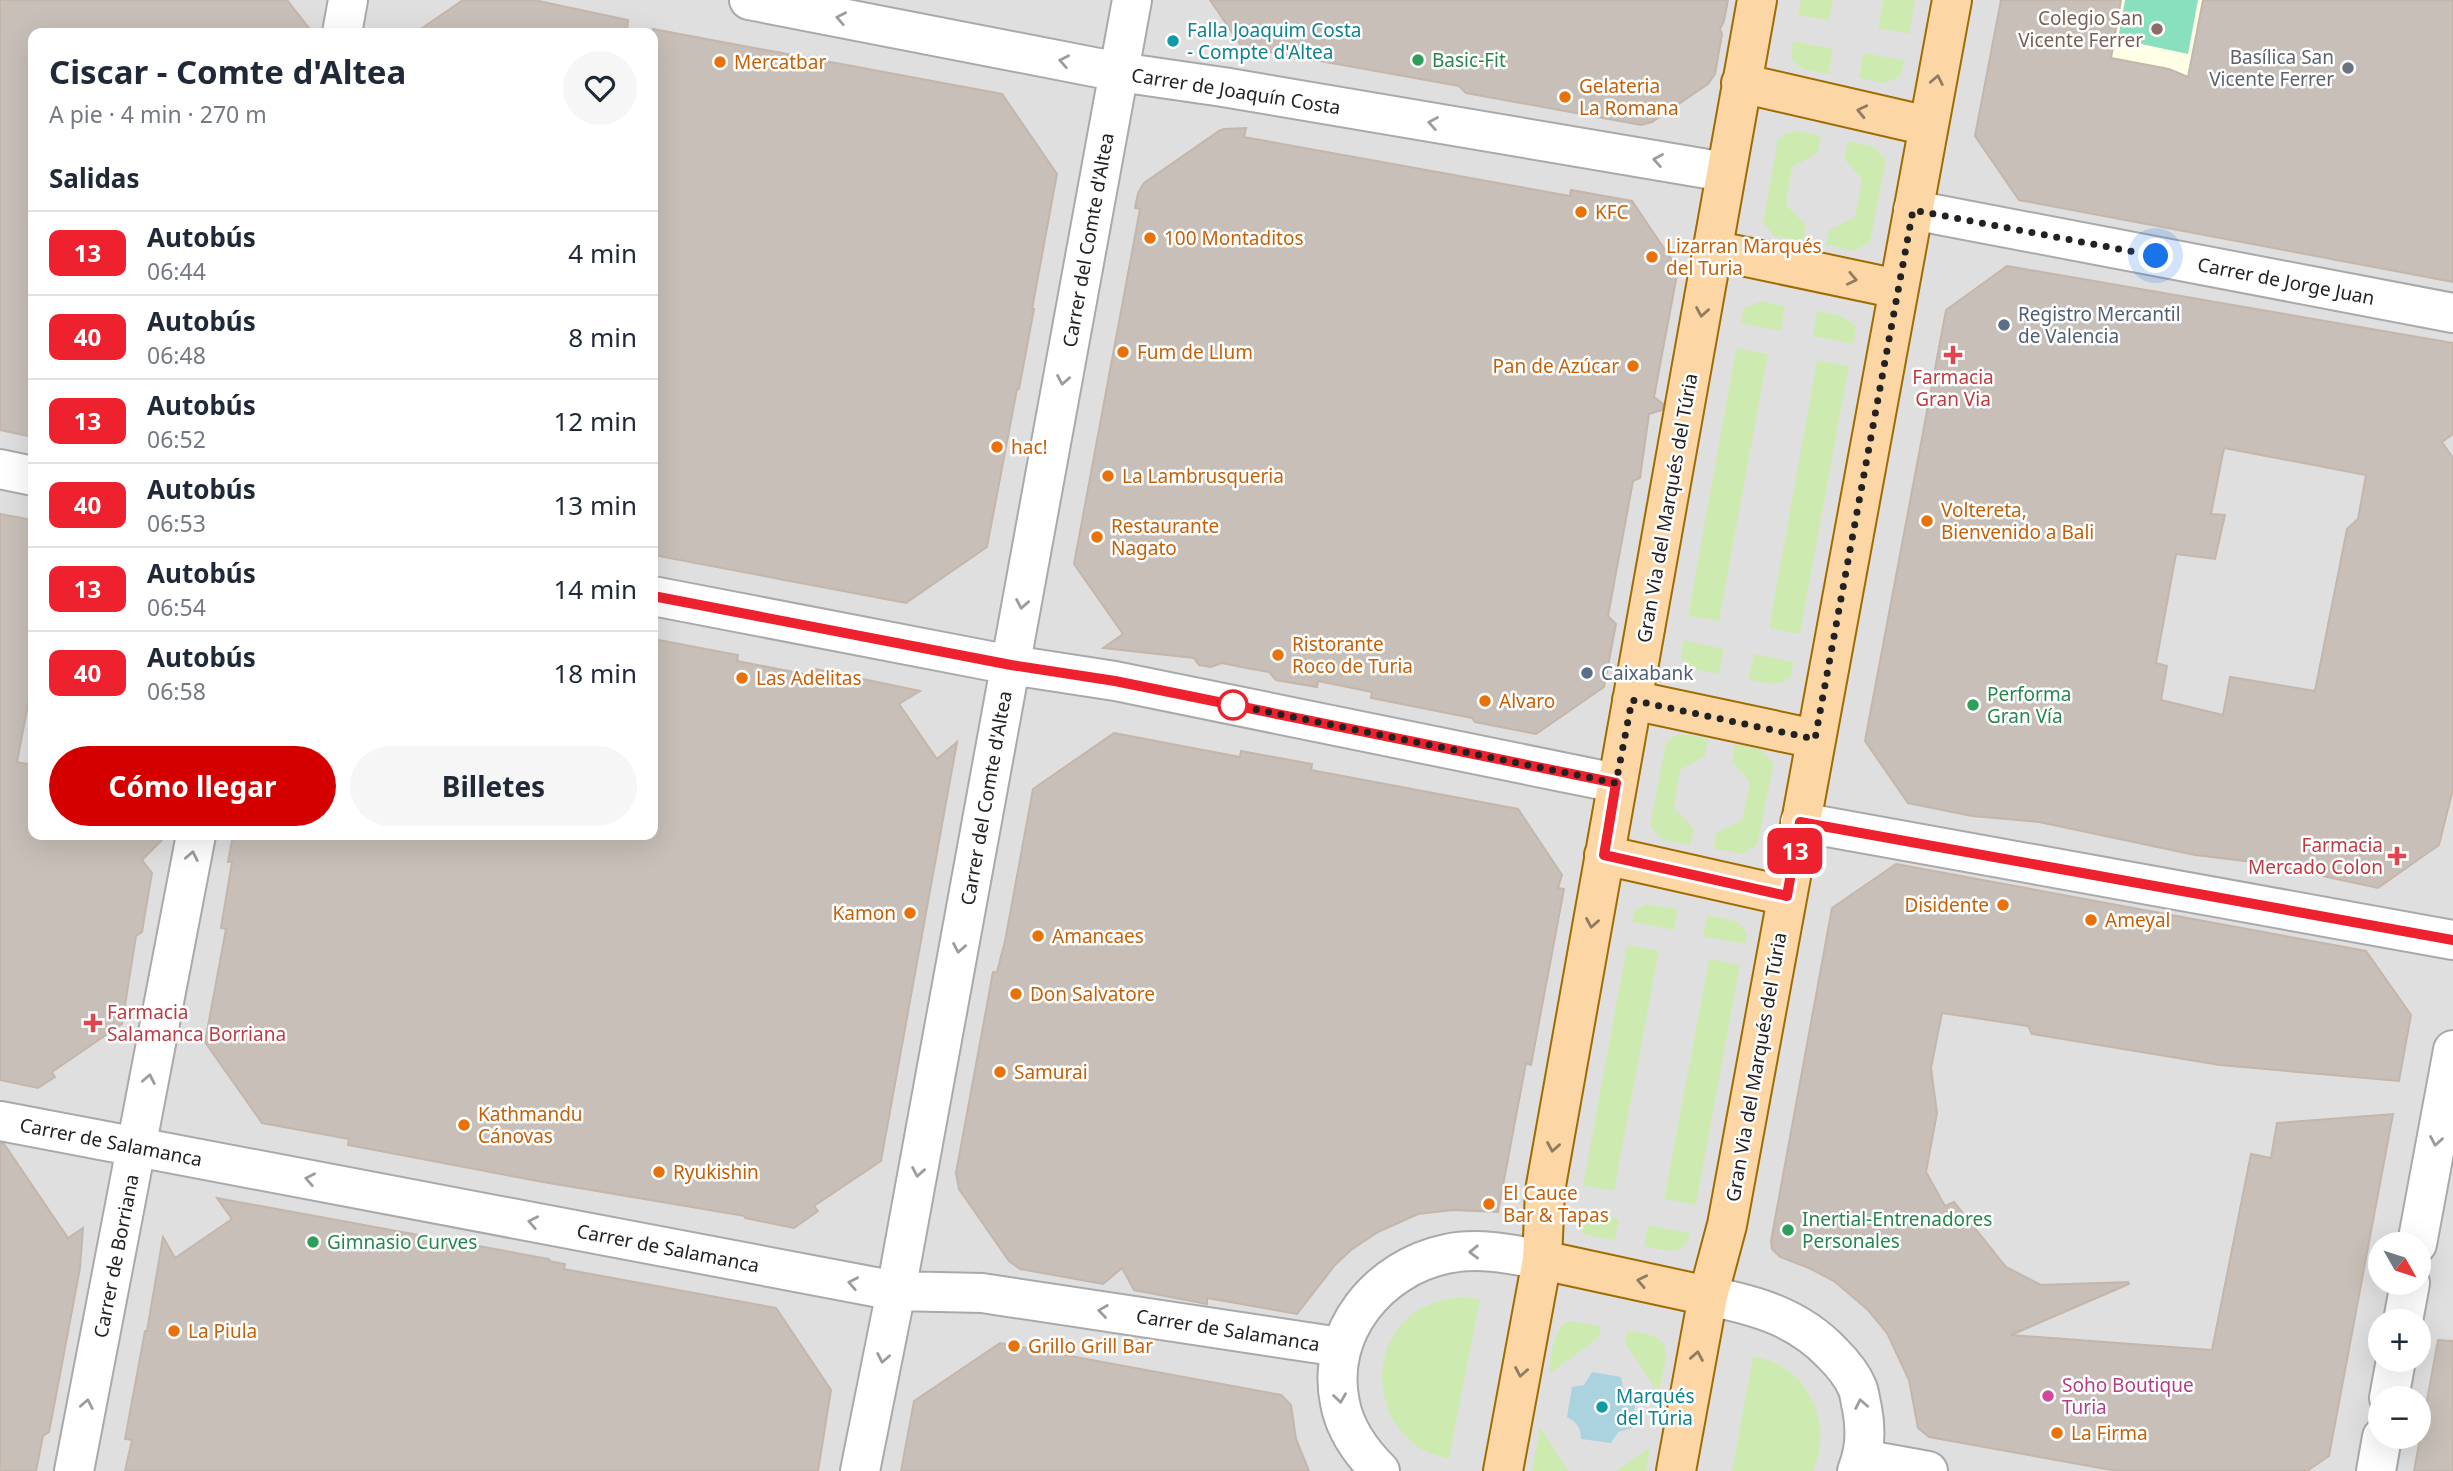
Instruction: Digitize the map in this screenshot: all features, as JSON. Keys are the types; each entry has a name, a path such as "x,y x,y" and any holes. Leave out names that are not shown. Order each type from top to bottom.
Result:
{"main road":[{"name":"Gran Via del Marqués del Túria","path":"1503,1471 1542,1260 1545,1191 1757,0"},
{"name":"Gran Via del Marqués del Túria","path":"1676,1471 1708,1296 1727,1225 1952,0"},
{"path":"1741,83 1928,126"},
{"path":"1713,250 1898,289"},
{"path":"1632,700 1815,739"},
{"path":"1604,855 1787,896"},
{"path":"1542,1260 1708,1296"}],"street":[{"path":"343,28 348,0"},
{"name":"Carrer de Joaquín Costa","path":"749,0 1119,72 1725,172"},
{"name":"Carrer del Comte d'Altea","path":"860,1471 896,1291 1132,0"},
{"name":"Carrer de Jorge Juan","path":"1913,210 2453,313"},
{"path":"0,469 28,475"},
{"path":"658,597 1011,665 1115,681 1616,783"},
{"path":"1800,822 2453,940"},
{"name":"Carrer de Borriana","path":"74,1471 195,840"},
{"path":"2419,1232 2453,1050"},
{"name":"Carrer de Salamanca","path":"0,1121 896,1291 982,1293 1340,1347"},
{"path":"1380,1471 1363,1454 1349,1431 1339,1402 1340,1347 1356,1313 1379,1287 1412,1265 1446,1254 1496,1252 1542,1260"},
{"path":"1708,1296 1749,1304 1787,1318 1817,1337 1841,1362 1857,1387 1864,1422 1859,1465 1928,1471"},
{"path":"2376,1471 2380,1449"}],"shaded area":[{"path":"0,0 2453,0 2453,1471 0,1471"},
{"name":"Colegio San Vicente Ferrer","path":"2121,0 2203,0 2191,78 2169,69 2111,58"}],"green space":[{"path":"1801,0 1833,0 1829,20 1798,15"},
{"path":"1883,0 1915,0 1909,34 1878,28"},
{"name":"Colegio San Vicente Ferrer","path":"2125,0 2198,0 2188,54 2118,39"},
{"path":"1793,41 1833,49 1829,74 1808,70 1795,63 1791,58"},
{"path":"1863,53 1904,60 1900,77 1883,83 1859,78"},
{"path":"1797,131 1821,136 1818,153 1792,167 1786,205 1806,225 1803,242 1774,236 1763,222 1778,139"},
{"path":"1848,141 1872,146 1886,159 1870,242 1854,251 1826,245 1829,230 1855,217 1862,179 1844,159"},
{"path":"1761,301 1785,306 1781,331 1741,323 1744,308"},
{"path":"1817,311 1839,315 1852,323 1856,328 1853,344 1813,336"},
{"path":"1736,348 1768,354 1719,621 1688,616"},
{"path":"1817,360 1849,366 1800,634 1769,628"},
{"path":"1683,640 1724,649 1719,674 1689,666 1681,658"},
{"path":"1754,654 1794,662 1790,678 1775,683 1748,679"},
{"path":"1684,734 1708,739 1705,756 1680,770 1674,808 1694,829 1690,845 1661,839 1650,825 1666,742 1674,736"},
{"path":"1735,744 1759,749 1774,763 1757,845 1742,854 1714,849 1716,833 1742,820 1750,782 1732,761"},
{"path":"1646,904 1678,909 1674,930 1632,922 1634,911"},
{"path":"1707,915 1738,922 1747,933 1745,944 1703,936"},
{"path":"1627,945 1659,951 1614,1191 1583,1185"},
{"path":"1709,959 1740,965 1696,1205 1664,1199"},
{"path":"1577,1211 1619,1219 1615,1240 1582,1231 1576,1220"},
{"path":"1648,1225 1690,1233 1683,1247 1678,1250 1659,1249 1644,1246"},
{"path":"1461,1297 1480,1299 1449,1459 1423,1450 1406,1437 1394,1421 1386,1403 1382,1383 1383,1363 1389,1344 1400,1327 1415,1312 1438,1302"},
{"path":"1569,1321 1601,1326 1598,1338 1549,1374 1556,1337 1563,1325"},
{"path":"1627,1330 1655,1337 1666,1348 1659,1394 1625,1343"},
{"path":"1753,1356 1773,1362 1792,1374 1811,1397 1820,1426 1818,1456 1813,1471 1732,1471"},
{"path":"1540,1427 1568,1471 1532,1471"},
{"path":"1650,1447 1646,1471 1616,1471"}],"water":[{"path":"1592,1372 1621,1377 1624,1392 1636,1398 1632,1428 1618,1432 1611,1443 1581,1439 1578,1426 1567,1417 1572,1387 1584,1385"}],"building":[{"path":"0,0 287,0 309,28 28,28 28,436 0,430"},
{"path":"463,0 534,0 628,20 627,28 422,28"},
{"path":"1210,0 1728,0 1720,29 1722,34 1715,74 1708,84 1652,122 1641,125 1466,93 1459,86 1242,47"},
{"path":"2001,0 2121,0 2111,58 2169,69 2188,77 2203,0 2453,0 2453,282 2019,200 1975,136"},
{"path":"658,30 1002,94 1057,174 1019,389 987,547 906,603 658,556"},
{"path":"1246,128 1244,137 1570,196 1571,190 1632,201 1678,269 1654,397 1663,404 1662,410 1649,414 1640,478 1633,481 1608,616 1616,624 1604,687 1536,734 1371,698 1372,692 1318,681 1317,687 1276,680 1269,672 1222,663 1211,667 1199,665 1194,658 1103,648 1123,634 1074,564 1140,209 1135,208 1138,193 1144,183 1219,131"},
{"path":"2007,266 2453,343 2453,434 2442,442 2453,458 2453,789 2439,845 2378,888 2261,863 2195,855 2039,822 1972,816 1908,803 1865,741 1946,310","holes":["2224,448 2366,475 2358,519 2347,529 2315,691 2230,677 2223,715 2161,700 2167,666 2156,663 2176,554 2215,559 2225,515 2211,514"]},
{"path":"0,514 28,519 28,705 17,762 28,764 28,840 162,840 142,860 152,873 142,932 136,936 122,1024 52,1072 55,1077 38,1088 0,1080"},
{"path":"658,640 738,655 737,661 814,676 815,669 920,691 899,704 937,759 957,742 881,1161 814,1206 818,1211 794,1228 745,1216 348,1145 349,1139 262,1123 205,1042 226,929 221,928 232,862 228,862 232,840 658,840"},
{"path":"1114,733 1240,757 1241,751 1312,764 1311,770 1518,809 1562,875 1558,888 1564,889 1531,1065 1526,1063 1498,1212 1453,1210 1418,1214 1378,1232 1351,1250 1335,1265 1297,1314 1207,1298 1207,1304 1134,1290 1122,1268 1103,1284 1020,1269 1009,1261 959,1189 956,1173 993,972 997,972 1005,941 1033,789"},
{"path":"1896,864 2366,951 2411,1015 2399,1081 2220,1065 2032,1034 2028,1026 1942,1013 1931,1068 1937,1113 1926,1172 1945,1206 1954,1202 2006,1267 2041,1285 2129,1284 2011,1335 2212,1350 2251,1154 2271,1158 2277,1123 2393,1114 2371,1232 2368,1232 2368,1248 2329,1456 2307,1471 2117,1471 1929,1437 1918,1428 1909,1380 1887,1333 1868,1310 1834,1281 1780,1257 1772,1249 1771,1241 1832,908"},
{"path":"0,1143 4,1144 68,1238 83,1228 80,1268 55,1401 49,1432 43,1436 36,1471 0,1471"},
{"path":"217,1198 549,1259 565,1264 564,1269 776,1308 831,1390 818,1471 125,1471 132,1440 125,1439 163,1237 175,1258 232,1219"},
{"path":"2438,1340 2453,1341 2453,1471 2414,1471 2418,1449 2431,1449 2430,1386"},
{"path":"1000,1343 1281,1395 1291,1405 1296,1439 1309,1471 901,1471 914,1401"}],"bus line":[{"name":"13","path":"658,597 1011,665 1115,681 1616,783 1604,855 1787,896 1800,822 2453,940"}],"place":[{"name":"Colegio San Vicente Ferrer","path":"2157,29"},
{"name":"Falla Joaquim Costa - Compte d'Altea","path":"1173,41"},
{"name":"Basic-Fit","path":"1418,60"},
{"name":"Mercatbar","path":"720,62"},
{"name":"Basílica San Vicente Ferrer","path":"2348,68"},
{"name":"Gelateria La Romana","path":"1565,97"},
{"name":"KFC","path":"1581,212"},
{"name":"100 Montaditos","path":"1150,238"},
{"name":"Lizarran Marqués del Turia","path":"1652,257"},
{"name":"Registro Mercantil de Valencia","path":"2004,325"},
{"name":"Fum de Llum","path":"1123,352"},
{"name":"Farmacia Gran Via","path":"1953,355"},
{"name":"Pan de Azúcar","path":"1633,366"},
{"name":"hac!","path":"997,447"},
{"name":"La Lambrusqueria","path":"1108,476"},
{"name":"Voltereta, Bienvenido a Bali","path":"1927,521"},
{"name":"Restaurante Nagato","path":"1097,537"},
{"name":"Ristorante Roco de Turia","path":"1278,655"},
{"name":"Caixabank","path":"1587,673"},
{"name":"Las Adelitas","path":"742,678"},
{"name":"Alvaro","path":"1485,701"},
{"name":"Performa Gran Vía","path":"1973,705"},
{"name":"Farmacia Mercado Colon","path":"2397,856"},
{"name":"Disidente","path":"2003,905"},
{"name":"Kamon","path":"910,913"},
{"name":"Ameyal","path":"2091,920"},
{"name":"Amancaes","path":"1038,936"},
{"name":"Don Salvatore","path":"1016,994"},
{"name":"Farmacia Salamanca Borriana","path":"93,1023"},
{"name":"Samurai","path":"1000,1072"},
{"name":"Kathmandu Cánovas","path":"464,1125"},
{"name":"Ryukishin","path":"659,1172"},
{"name":"El Cauce Bar & Tapas","path":"1489,1204"},
{"name":"Inertial-Entrenadores Personales","path":"1788,1230"},
{"name":"Gimnasio Curves","path":"313,1242"},
{"name":"La Piula","path":"174,1331"},
{"name":"Grillo Grill Bar","path":"1014,1346"},
{"name":"Soho Boutique Turia","path":"2048,1396"},
{"name":"Marqués del Túria","path":"1602,1407"},
{"name":"La Firma","path":"2057,1433"}],"route":[{"path":"1233,705 1220,702 1616,783 1632,700 1815,739 1913,210 2156,256"}]}
